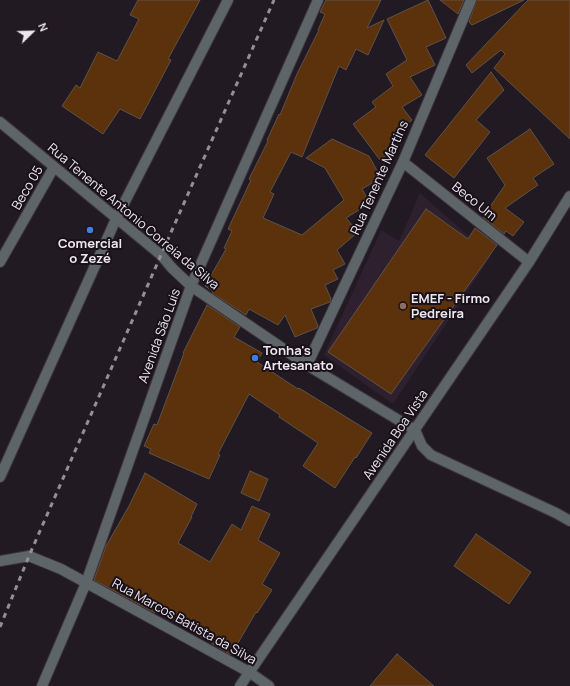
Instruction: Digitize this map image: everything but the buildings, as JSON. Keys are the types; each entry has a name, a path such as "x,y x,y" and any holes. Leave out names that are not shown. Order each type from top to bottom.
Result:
{"street":[{"path":"0,477 116,219 228,0"},
{"name":"Avenida São Luis","path":"42,686 86,582 191,286 318,0"},
{"name":"Rua Tenente Martins","path":"307,365 403,162 471,0"},
{"name":"Rua Tenente Antonio Correia da Silva","path":"0,122 161,255 191,286 307,365 415,430"},
{"name":"Beco Um","path":"403,162 529,262"},
{"name":"Beco 05","path":"0,262 54,167"},
{"name":"Avenida Boa Vista","path":"240,686 529,262 570,196"},
{"path":"415,430 422,446 431,455 570,521"},
{"name":"Rua Marcos Batista da Silva","path":"0,561 16,557 29,556 61,569 249,672 269,686"}],"shaded area":[{"name":"EMEF - Firmo Pedreira","path":"420,193 491,256 393,404 324,355 381,230 399,241"}],"railway":[{"path":"0,627 29,556 274,0"}],"place":[{"name":"Comercial o Zezé","path":"90,230"},
{"name":"EMEF - Firmo Pedreira","path":"403,306"},
{"name":"Tonha's Artesanato","path":"255,358"}]}
